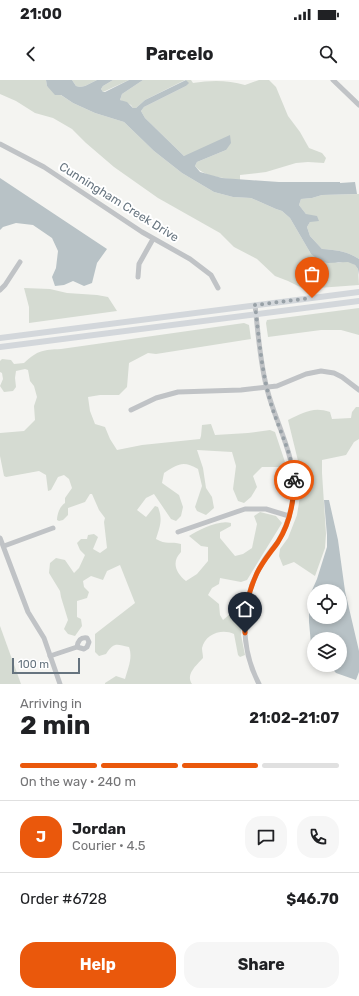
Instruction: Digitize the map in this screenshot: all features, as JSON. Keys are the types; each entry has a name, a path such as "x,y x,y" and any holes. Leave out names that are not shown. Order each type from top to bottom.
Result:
{"main road":[{"path":"0,338 358,293"},
{"path":"0,347 359,301"},
{"path":"17,336 17,345"}],"street":[{"path":"333,80 359,105"},
{"name":"Cunningham Creek Drive","path":"0,144 44,167 153,239 179,252 211,275 218,288"},
{"path":"138,277 139,264 153,239"},
{"path":"0,290 20,262"},
{"path":"255,305 266,387 272,408 292,462 294,488 289,516 278,542 262,563 256,574 247,604 245,624 246,647 251,666 259,684"},
{"path":"131,410 156,398 178,392 241,390 266,387 286,383 306,374 321,371 334,373 342,377 359,390"},
{"path":"178,532 245,509 266,509 289,516"},
{"path":"4,546 53,528"},
{"path":"0,538 28,612 44,638 60,684"},
{"path":"50,656 77,646"}],"shaded area":[{"path":"0,80 46,80 47,86 73,103 95,113 124,122 154,151 182,173 214,192 233,197 251,198 282,211 290,218 311,254 338,263 348,261 355,265 358,269 359,285 304,289 275,276 257,259 234,247 220,233 158,198 114,167 72,129 53,118 35,113 16,101 0,94"},
{"path":"46,80 72,80 76,86 80,87 97,80 113,80 101,89 105,92 129,80 143,80 122,94 120,100 127,102 133,108 136,108 145,100 186,80 189,83 186,86 144,107 141,111 145,118 184,156 230,135 231,143 226,150 197,162 195,166 200,172 222,178 279,182 355,182 357,194 322,195 301,199 299,205 306,214 317,216 319,221 310,222 307,227 310,236 322,249 341,251 359,259 359,275 358,269 355,265 348,262 328,263 320,261 311,254 290,218 282,211 251,198 233,197 214,192 182,173 154,151 124,122 95,113 73,103 61,95 55,95 47,86"},
{"path":"72,80 97,80 80,87 76,86"},
{"path":"113,80 129,80 103,92 101,89 103,86"},
{"path":"143,80 185,80 145,100 136,108 133,108 131,105 120,100 122,94"},
{"path":"186,80 191,80 193,83 219,81 245,85 259,80 269,80 276,87 288,116 300,132 309,148 322,153 326,158 324,163 296,163 266,172 240,175 240,180 216,177 199,170 195,166 197,162 226,150 184,156 145,118 141,111 144,107 186,86 188,83"},
{"path":"0,178 107,249 97,263 92,283 84,286 73,281 64,285 55,286 52,277 56,268 58,251 52,238 33,225 16,223 3,227 0,230"},
{"path":"359,194 359,259 341,251 322,249 310,236 307,227 310,222 299,205 301,199 322,195"},
{"path":"24,288 50,289 67,293 108,297 117,311 29,323 29,307"},
{"path":"359,308 359,335 341,330 321,330 268,337 267,320"},
{"path":"244,323 249,325 251,339 156,354 148,353 129,363 127,387 119,395 100,395 88,397 90,411 95,424 105,427 117,450 142,445 200,439 202,425 211,424 215,435 270,430 275,432 285,462 282,467 262,467 253,476 257,487 251,497 244,503 238,501 233,489 236,466 232,452 197,450 203,468 206,488 212,497 214,508 206,515 197,511 195,507 202,486 198,469 193,466 181,464 164,473 162,483 179,495 183,507 181,516 176,521 171,519 154,494 146,498 137,510 146,517 155,506 158,507 161,519 156,539 163,542 181,544 181,552 176,560 176,567 177,571 186,581 197,574 208,561 208,547 201,546 189,536 203,528 221,522 231,523 231,526 220,532 220,538 235,556 243,554 252,548 257,524 254,516 260,512 276,516 282,523 247,580 241,582 220,578 219,584 212,588 208,595 219,604 220,615 223,620 230,614 238,611 242,616 241,635 245,655 240,657 238,655 234,634 229,632 219,632 210,636 204,643 202,648 203,658 191,673 190,680 192,684 105,684 116,676 125,679 130,663 130,651 129,647 116,645 111,647 106,654 99,656 95,652 95,634 135,603 120,565 107,571 103,580 91,576 83,581 84,587 89,592 87,598 77,601 77,617 81,619 82,626 75,636 68,634 64,629 68,620 60,591 49,573 50,563 56,558 65,560 74,573 79,568 85,555 80,550 77,543 81,539 87,539 88,535 94,534 98,537 93,549 100,553 107,548 104,522 105,518 99,510 92,494 90,494 85,502 68,508 68,515 63,520 57,520 59,510 65,503 65,498 72,488 69,479 64,475 58,477 51,490 48,491 46,475 39,471 6,477 4,476 0,456 0,433 24,431 35,420 34,406 37,397 34,386 30,381 28,370 25,369 16,371 16,387 13,391 4,392 0,386 3,379 2,373 0,372 0,361 2,359 11,360 14,364 24,363 33,355 45,350"},
{"path":"356,407 359,407 359,439 354,442 346,455 322,460 326,534 325,548 315,576 294,562 283,566 279,556 280,549 288,538 297,515 301,490 300,469 288,420 313,410 324,410 330,412 332,419 351,418 352,412"},
{"path":"324,500 329,500 338,540 344,584 315,584 327,547"},
{"path":"347,600 359,651 359,672 356,680 335,672 347,672 347,632 310,632 309,624 347,624"},
{"path":"0,626 21,684 0,684"}],"way so far":[{"path":"294,480 290,457 284,437 274,414 266,387 255,305 312,298"}],"route":[{"path":"245,633 245,614 252,584 262,563 278,542 286,526 293,498 294,480"}]}
